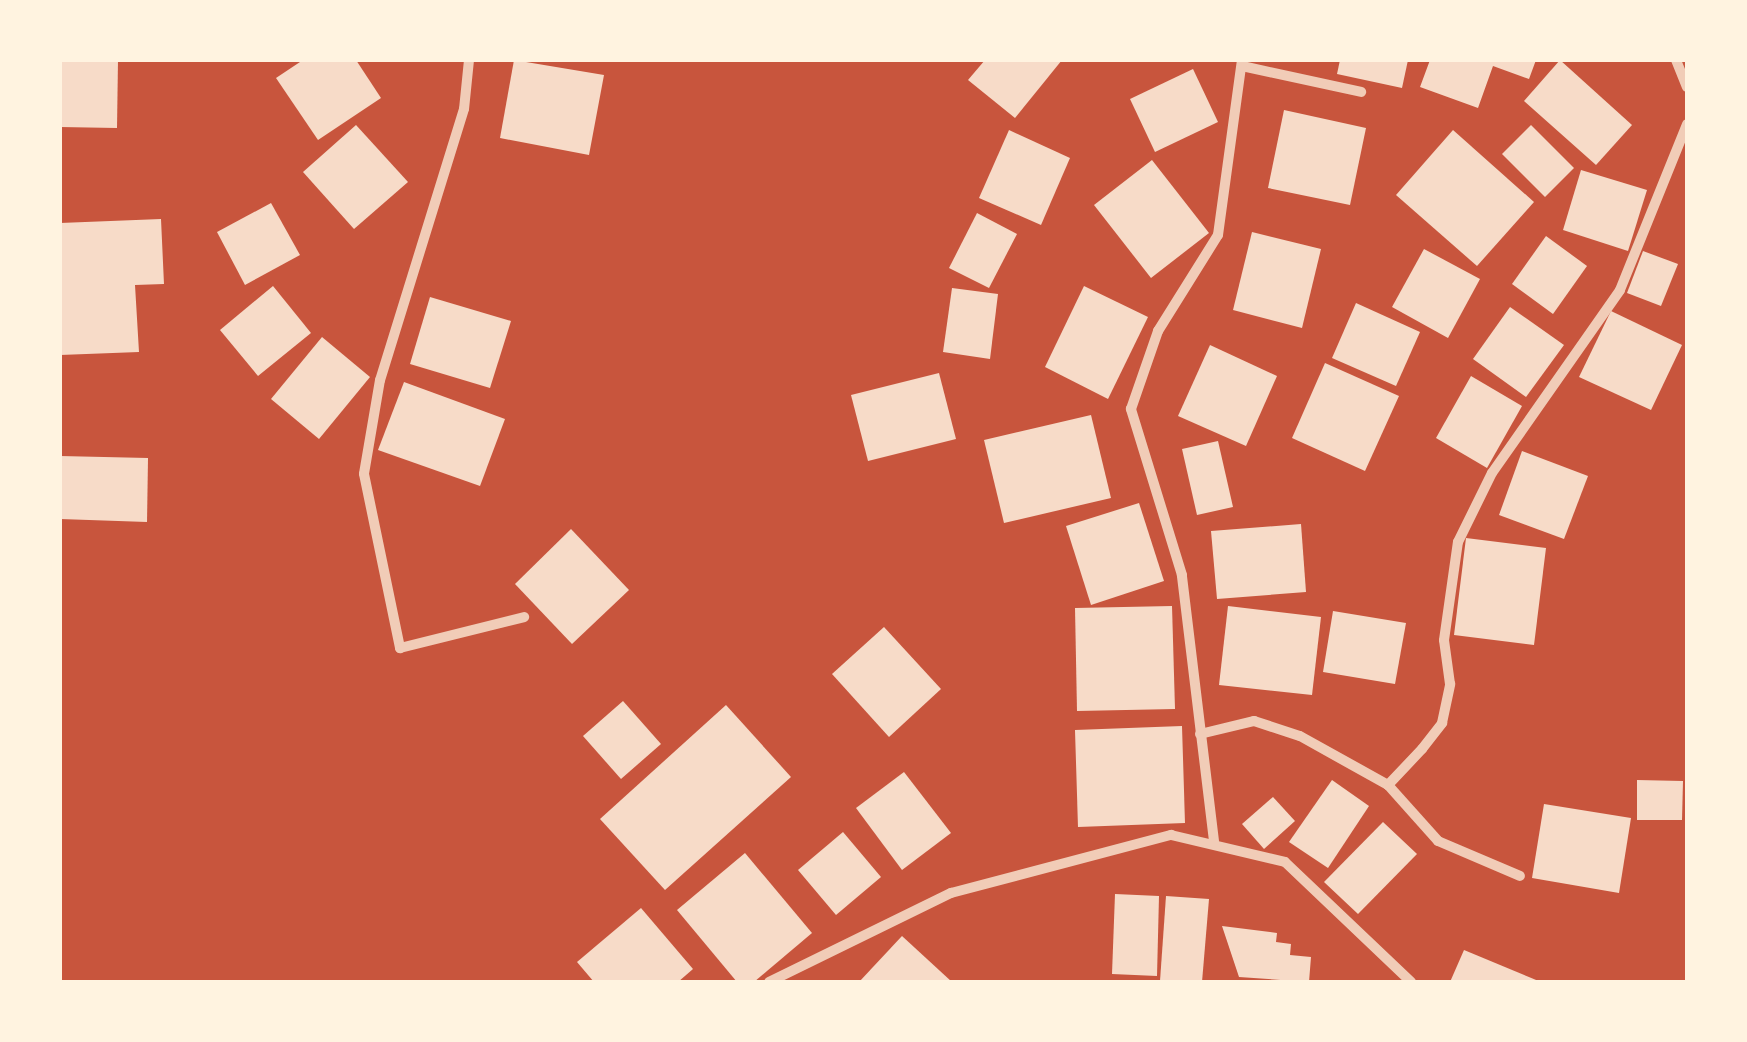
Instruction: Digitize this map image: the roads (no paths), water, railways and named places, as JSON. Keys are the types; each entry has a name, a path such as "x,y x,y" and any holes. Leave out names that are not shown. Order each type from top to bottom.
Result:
{"street":[{"path":"469,60 464,108 380,380 364,474 400,648 524,617"},
{"path":"1676,60 1687,87"},
{"path":"1214,840 1182,575 1131,409 1158,331 1218,234 1242,63 1361,92"},
{"path":"1388,785 1442,722 1450,684 1444,640 1458,542 1492,473 1620,290 1687,124"},
{"path":"1200,734 1254,721 1300,736 1388,785 1438,841 1520,876"},
{"path":"769,982 950,893 1171,835 1214,840 1285,862 1411,982"}]}
